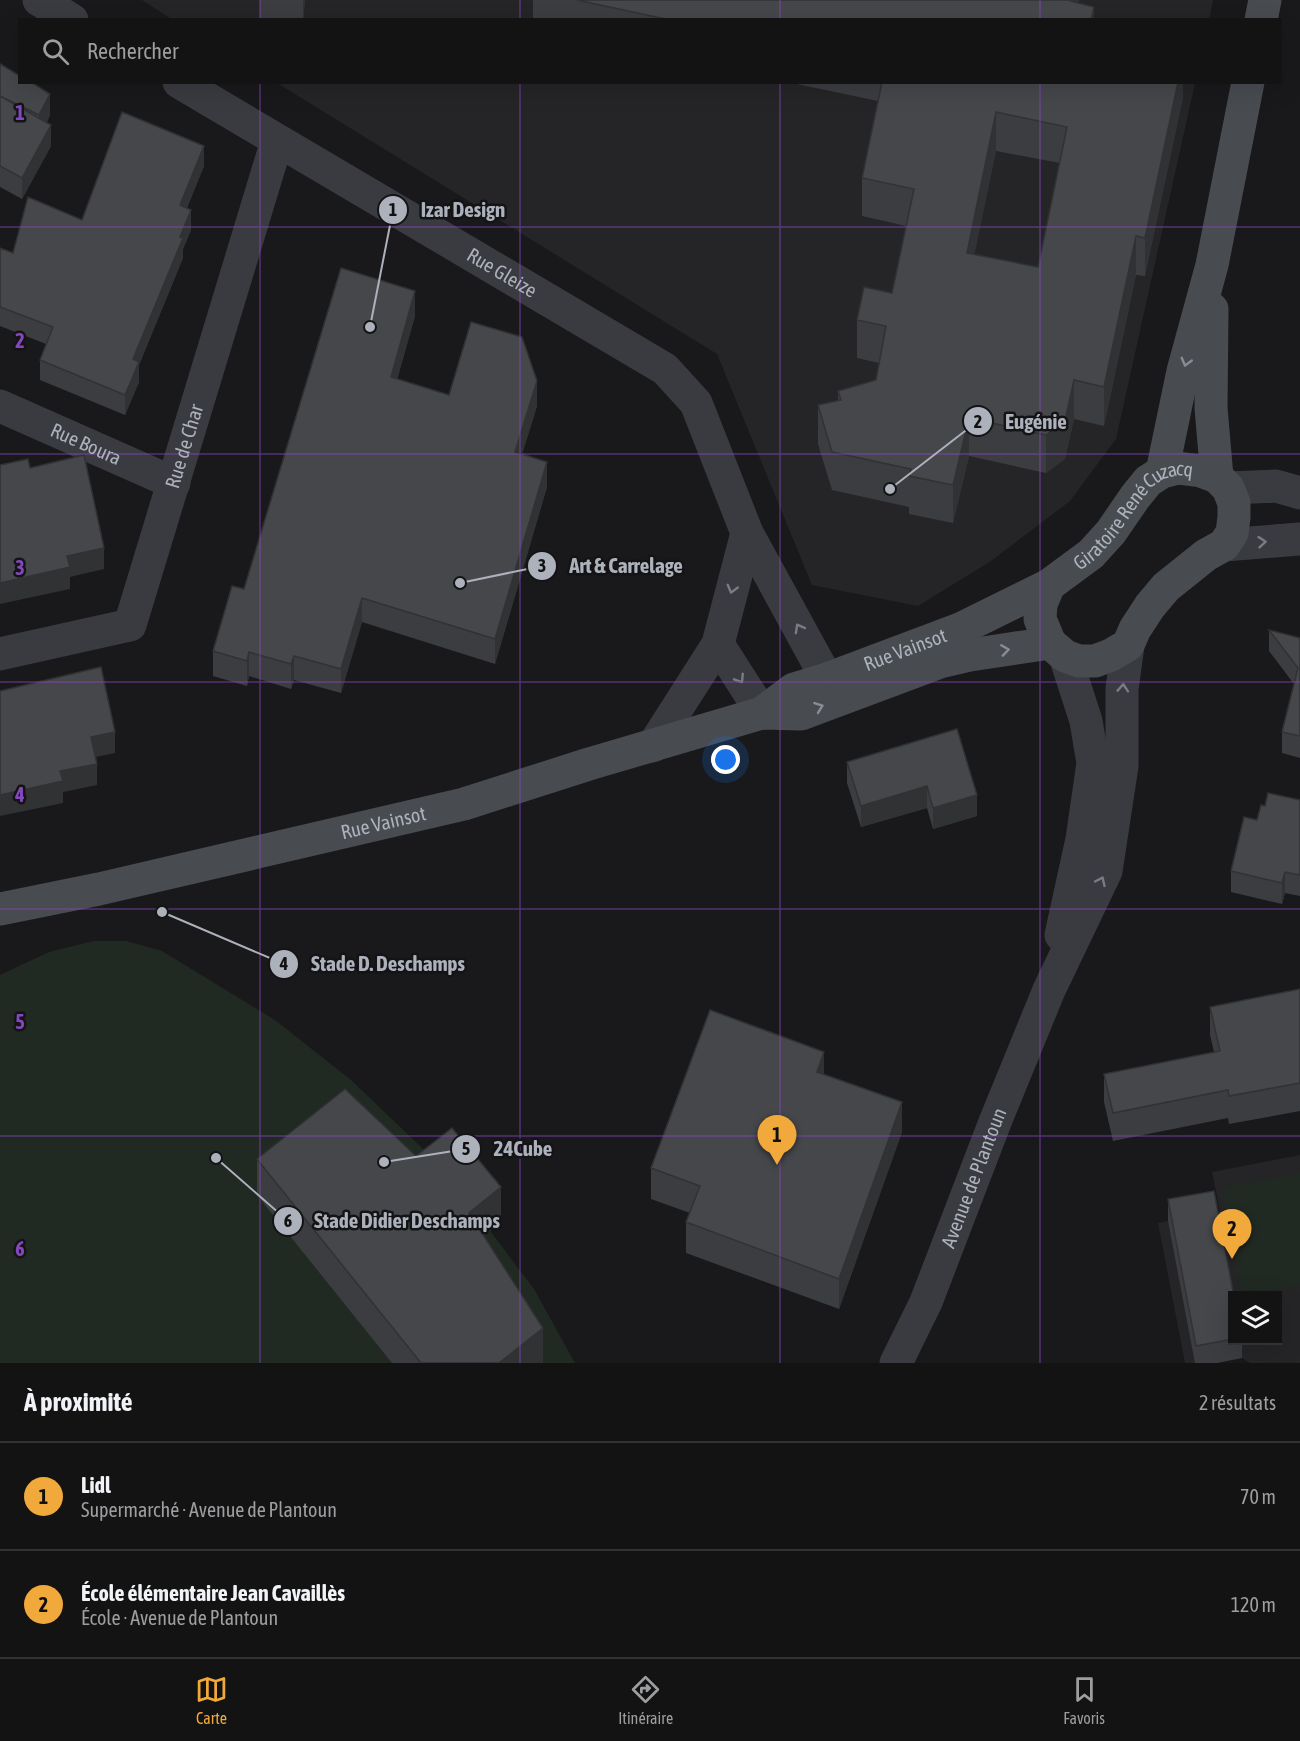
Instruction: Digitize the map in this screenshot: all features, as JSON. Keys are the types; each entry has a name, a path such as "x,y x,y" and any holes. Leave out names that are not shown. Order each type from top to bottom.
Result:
{"main road":[{"path":"1261,18 1265,0"},
{"path":"1162,472 1183,371 1212,265 1248,84"},
{"path":"1212,265 1210,408 1223,483"},
{"name":"Giratoire René Cuzacq","path":"1058,650 1046,636 1040,619 1041,604 1049,585 1091,554 1111,532 1148,481 1162,472 1178,468 1201,471 1223,483 1234,503 1232,533 1224,545"},
{"path":"1058,650 1079,661 1095,661 1128,645 1150,606 1166,587 1206,555 1224,545"},
{"name":"Rue Vainsot","path":"762,713 794,689 827,679 960,629 1049,585"},
{"name":"Rue Vainsot","path":"0,909 99,890 464,804 762,713 801,714 940,662 970,655 1058,650"}],"street":[{"path":"39,0 69,18"},
{"path":"87,18 89,0"},
{"name":"Rue Gleize","path":"182,84 665,369 696,403 747,533 827,679"},
{"name":"Rue de Char","path":"0,654 130,625 277,141"},
{"name":"Rue Boura","path":"0,406 174,483"},
{"path":"1223,483 1276,486 1300,493"},
{"path":"653,746 718,644 747,533"},
{"path":"1224,545 1300,539"},
{"path":"718,644 762,713"},
{"name":"Avenue de Plantoun","path":"896,1363 926,1302 995,1122 1049,990 1106,871 1122,766 1122,689 1128,645"},
{"name":"Avenue de Plantoun","path":"1049,990 1082,839 1093,763 1086,721 1058,650"}],"shaded area":[{"path":"142,0 1213,0 1209,18 170,18"},
{"path":"279,84 1195,84 1116,439 1070,501 991,561 918,606 812,585 717,354"},
{"path":"94,941 126,941 162,951 275,1020 351,1080 420,1146 490,1231 534,1289 575,1363 0,1363 0,975 49,952"},
{"path":"1300,1155 1300,1363 1250,1363 1242,1358 1217,1363 1185,1363 1158,1223 1220,1211 1212,1172"},
{"path":"1300,1173 1300,1285 1265,1291 1241,1291 1222,1188"}],"building":[{"path":"577,0 1070,0 1094,7 1091,18 661,18"},
{"path":"0,64 18,75 18,84 34,84 50,94 39,115 0,96"},
{"path":"882,84 1178,84 1145,238 1136,236 1104,387 1074,380 1065,421 1046,435 969,418 953,485 909,476 911,469 832,452 818,405 841,400 838,391 876,380 886,326 857,320 864,287 892,293 914,189 862,178","holes":["996,112 1067,127 1038,267 967,253"]},
{"path":"0,96 51,125 22,178 0,166"},
{"path":"122,112 204,146 180,205 191,210 180,237 183,238 133,359 139,362 125,395 40,360 53,327 0,307 0,248 13,253 28,197 82,220"},
{"path":"341,268 415,291 391,377 449,395 471,322 522,337 537,381 515,452 547,462 495,639 362,598 341,669 294,656 291,664 249,652 247,661 213,651 232,586 244,589"},
{"path":"84,455 104,548 67,556 70,567 0,583 0,465 28,459 30,468"},
{"path":"1269,630 1300,638 1300,736 1282,732 1298,668"},
{"path":"101,667 115,732 91,737 97,764 60,771 63,781 0,795 0,691"},
{"path":"957,729 977,795 933,808 927,786 861,806 847,762"},
{"path":"1268,793 1300,800 1300,875 1285,872 1282,883 1231,871 1244,817 1257,820 1261,805 1265,806"},
{"path":"1300,989 1300,1083 1229,1096 1228,1090 1113,1113 1104,1074 1220,1051 1210,1007"},
{"path":"710,1010 824,1052 817,1072 902,1102 839,1279 686,1222 700,1186 651,1168"},
{"path":"345,1089 416,1156 452,1128 501,1187 469,1213 543,1328 499,1363 421,1363 257,1159"},
{"path":"1214,1191 1233,1291 1228,1291 1228,1340 1196,1346 1168,1199"}],"place":[{"name":"Izar Design","path":"370,327"},
{"name":"Eugénie","path":"890,489"},
{"name":"Art & Carrelage","path":"460,583"},
{"name":"Stade D. Deschamps","path":"162,912"},
{"name":"Stade Didier Deschamps","path":"216,1158"},
{"name":"24Cube","path":"384,1162"},
{"name":"Lidl","path":"777,1165"},
{"name":"École élémentaire Jean Cavaillès","path":"1232,1259"}]}
